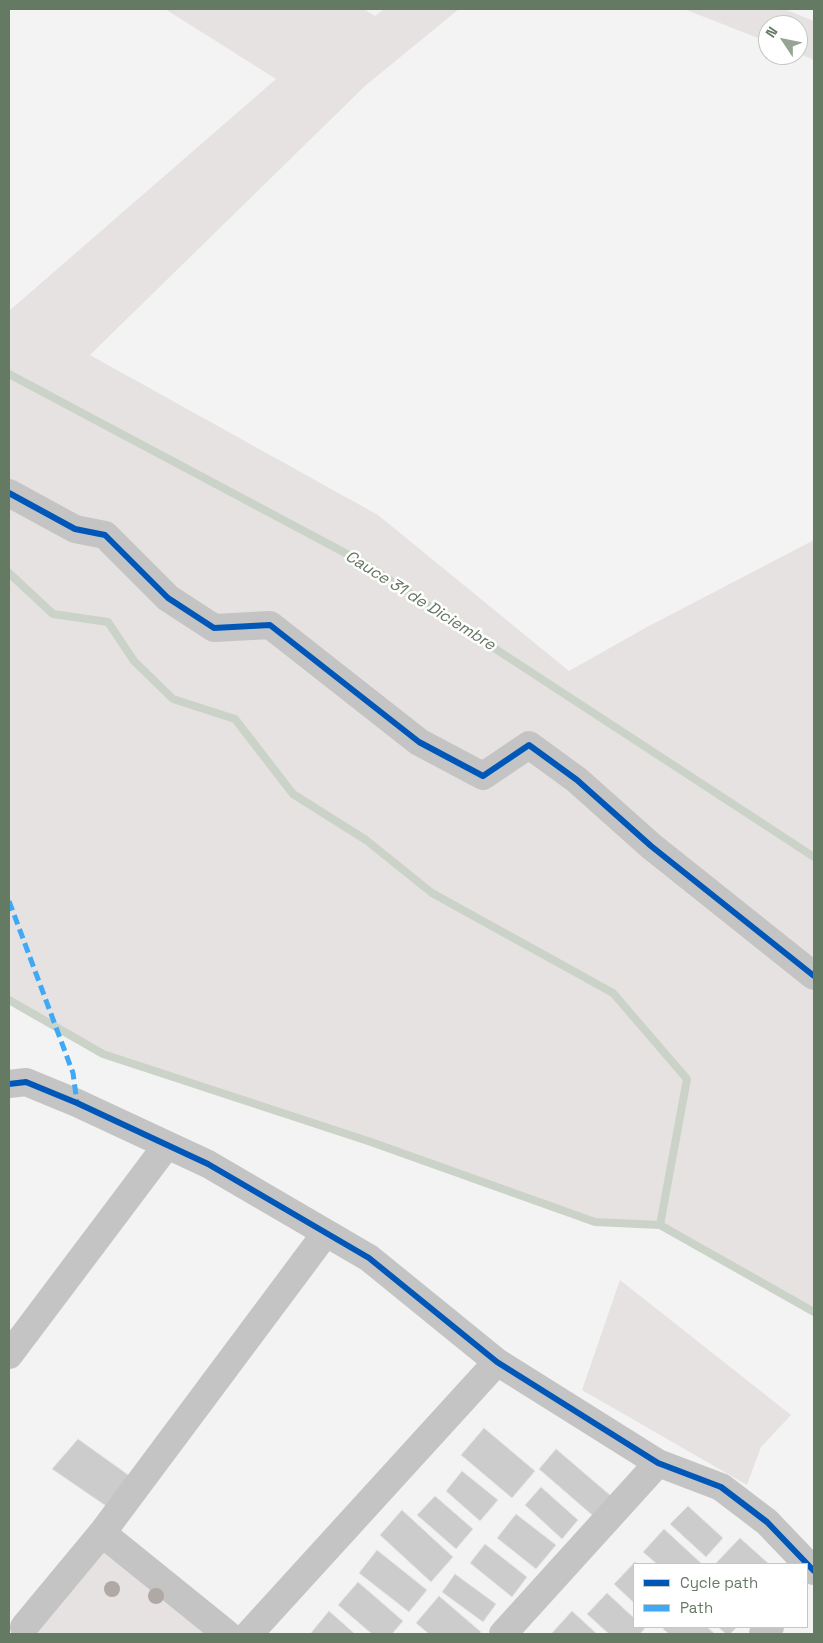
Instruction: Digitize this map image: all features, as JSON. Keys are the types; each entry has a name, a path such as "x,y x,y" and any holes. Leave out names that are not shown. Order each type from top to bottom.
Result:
{"street":[{"path":"9,493 75,529 105,535 168,598 214,628 270,625 419,742 483,776 529,745 576,780 651,846 814,976"},
{"path":"9,1084 26,1082 77,1103 208,1164 369,1258 497,1362 658,1463 722,1487 767,1522 806,1563"},
{"path":"9,1355 167,1146"},
{"path":"22,1625 102,1533 325,1234"},
{"path":"248,1634 497,1362"},
{"path":"503,1634 658,1463"},
{"path":"102,1533 227,1634"}],"shaded area":[{"path":"165,9 364,9 375,16 384,9 459,9 365,86 90,355 378,515 569,671 647,627 814,540 814,1312 660,1225 595,1222 371,1142 103,1054 9,1000 9,311 276,79"},
{"path":"684,9 784,9 799,15 758,15 758,38"},
{"path":"808,19 814,21 814,60 808,57"},
{"path":"620,1280 791,1415 761,1447 747,1485 582,1390"},
{"path":"102,1533 227,1634 32,1634"}],"building":[{"path":"484,1428 535,1471 512,1498 461,1455"},
{"path":"78,1439 134,1479 109,1508 52,1469"},
{"path":"556,1449 617,1501 599,1521 539,1469"},
{"path":"462,1471 498,1500 480,1521 446,1491"},
{"path":"541,1487 578,1520 562,1539 525,1505"},
{"path":"435,1496 473,1529 456,1549 417,1515"},
{"path":"688,1506 723,1538 706,1557 670,1524"},
{"path":"402,1510 453,1557 431,1582 380,1535"},
{"path":"516,1514 556,1545 536,1569 497,1538"},
{"path":"664,1529 701,1563 656,1563 643,1552"},
{"path":"740,1538 768,1563 716,1563"},
{"path":"485,1544 527,1577 512,1597 470,1563"},
{"path":"377,1550 427,1590 409,1612 359,1573"},
{"path":"633,1564 633,1602 614,1584"},
{"path":"455,1574 496,1604 483,1622 442,1592"},
{"path":"358,1582 403,1621 392,1634 372,1634 338,1605"},
{"path":"607,1593 633,1617 633,1628 645,1628 640,1634 609,1634 587,1614"},
{"path":"439,1596 481,1632 479,1634 429,1634 416,1623"},
{"path":"329,1611 355,1634 310,1634"},
{"path":"572,1611 597,1634 551,1634"},
{"path":"708,1628 715,1634 669,1634 663,1629"},
{"path":"719,1628 736,1628 730,1634 726,1634"}],"waterway":[{"name":"Cauce 31 de Diciembre","path":"9,374 364,563 814,857"},
{"path":"9,573 53,614 108,622 134,661 173,699 235,719 293,794 366,840 432,893 613,993 687,1079 660,1225 814,1312"},
{"path":"9,1000 103,1054 371,1142 595,1222 660,1225"}],"marked path":[{"path":"9,901 73,1073 77,1103"}],"cycle path":[{"path":"9,493 75,529 105,535 168,598 214,628 270,625 419,742 483,776 529,745 577,780 651,846 814,976"},
{"path":"9,1084 26,1082 77,1103 208,1164 369,1258 497,1362 658,1463 721,1487 767,1522 806,1563"},
{"path":"808,1565 814,1571"}]}
